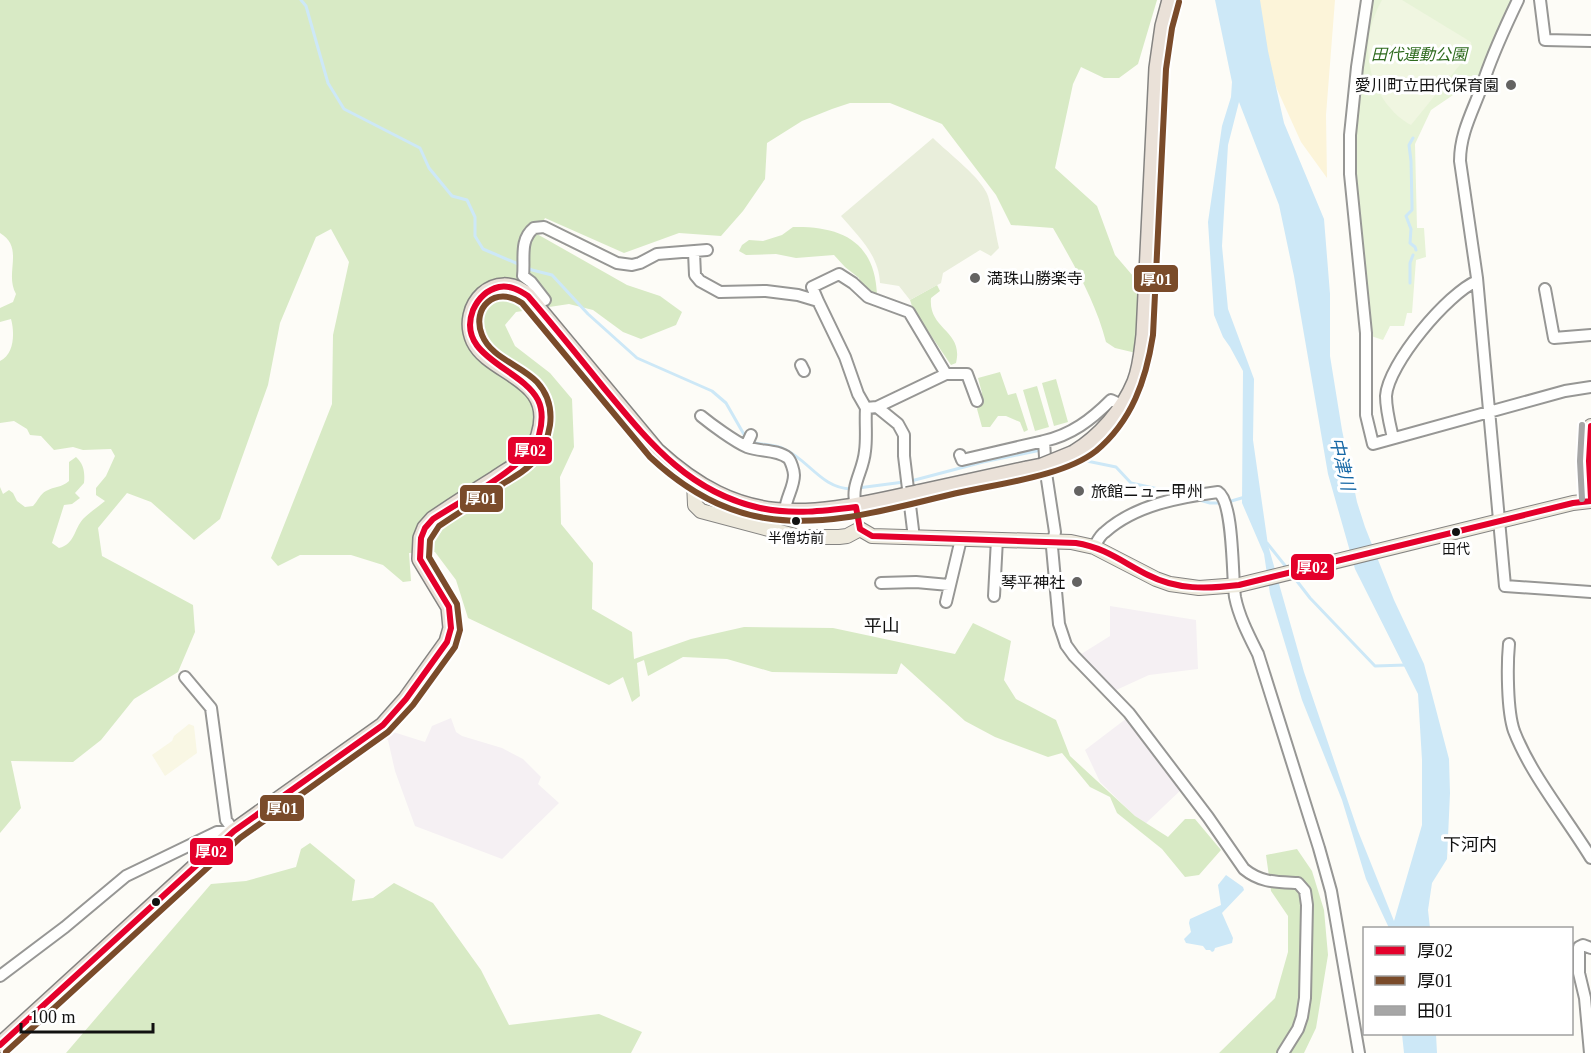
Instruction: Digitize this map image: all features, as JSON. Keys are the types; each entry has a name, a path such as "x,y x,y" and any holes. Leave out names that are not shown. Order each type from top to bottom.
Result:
{"highway":[{"path":"0,1045 234,831 383,725 418,683 447,642 451,628 449,607 420,559 421,538 425,528 433,519 519,463 529,454 536,445 541,421 538,402 525,383 478,348 472,332 471,314 482,295 490,289 499,286 514,286 539,298 657,451 694,482 731,501 785,512 818,512 910,487 1042,466 1090,444 1108,425 1135,381 1144,335 1157,68 1162,26 1170,0"}],"main road":[{"path":"855,501 860,529 872,536 1053,540 1094,547 1170,584 1199,588 1237,585 1573,502 1591,500 1589,449 1591,426"},
{"path":"694,482 695,505 701,510 799,537 847,536 860,529"}],"street":[{"path":"1367,0 1354,90 1350,135 1350,174 1366,333 1366,415 1373,444 1575,388 1591,387"},
{"path":"1518,0 1486,72 1465,125 1460,146 1460,161 1477,280 1488,412 1493,522 1505,586 1591,592"},
{"path":"1540,0 1545,40 1591,41"},
{"path":"539,298 523,276 526,237 534,228 544,227 617,263 632,265 657,254 707,250"},
{"path":"694,252 695,275 700,281 720,292 766,291 798,295 818,301"},
{"path":"914,537 903,430 891,417 872,408 858,394 845,357 812,287 839,274 853,282 868,297 909,312 946,374"},
{"path":"1393,438 1386,396 1389,384 1410,346 1444,304 1477,280"},
{"path":"1545,289 1554,338 1591,335"},
{"path":"872,408 946,374 967,374 977,401"},
{"path":"960,455 962,460 1045,446 1076,429 1111,400 1122,405"},
{"path":"855,501 855,483 865,451 872,408"},
{"path":"701,416 714,428 720,429 746,446 777,453 790,460"},
{"path":"746,446 751,435"},
{"path":"1045,446 1046,473 1055,532 1052,547 1059,624 1063,638 1074,656 1129,713 1245,869 1252,876 1266,881 1298,883 1305,891 1307,916 1305,998 1298,1029 1283,1053"},
{"path":"785,512 785,504 794,476 790,460 792,447"},
{"path":"1094,547 1104,532 1133,513 1154,505 1196,495 1218,492 1223,495 1239,610 1258,654 1331,891 1359,1053"},
{"path":"946,602 961,539"},
{"path":"994,596 990,583 997,539"},
{"path":"881,583 916,582 949,585"},
{"path":"1509,644 1509,688 1514,730 1532,766 1591,858"},
{"path":"185,677 211,708 226,820 234,831"},
{"path":"0,976 65,927 126,876 217,832 234,831"},
{"path":"1590,1053 1585,998 1579,973 1579,947 1583,945 1591,948"}],"shaded area":[{"path":"1110,606 1196,620 1198,669 1149,675 1114,691 1078,656 1110,636"},
{"path":"451,718 456,732 462,736 502,748 523,759 541,777 538,784 559,803 502,859 415,826 395,771 388,740 382,737 390,731 425,742 432,726"},
{"path":"1127,718 1183,788 1144,825 1100,782 1085,750"},
{"path":"189,724 194,726 197,753 165,776 152,755 172,741 174,736"}],"green space":[{"path":"0,0 1157,0 1138,64 1119,78 1104,78 1081,67 1073,84 1055,168 1097,206 1115,255 1139,283 1136,353 1115,348 1106,342 1090,298 1053,228 1011,225 996,195 942,124 890,103 850,103 802,121 767,143 765,179 743,211 721,236 679,233 624,253 545,218 537,234 627,285 660,296 682,312 676,325 641,339 623,332 593,310 569,304 516,312 505,325 515,346 550,373 572,399 574,447 560,477 561,524 593,563 592,609 632,632 634,659 691,639 744,627 833,628 955,654 973,623 1011,641 1004,680 1016,699 1056,720 1070,756 1135,816 1168,837 1185,819 1195,819 1221,850 1199,875 1185,877 1162,849 1117,813 1110,797 1090,787 1062,753 1048,757 995,737 965,721 901,663 897,674 772,672 727,659 683,657 648,676 644,660 637,663 640,696 632,702 623,677 609,685 468,618 456,580 435,552 409,553 411,581 403,582 383,565 351,555 300,555 278,566 271,558 332,404 333,335 349,262 331,229 316,237 280,323 268,385 220,519 194,540 151,502 127,493 98,528 102,556 193,605 195,632 178,672 134,699 101,740 73,762 11,761 21,808 0,833 0,487 3,494 9,490 25,507 33,506 44,492 69,481 69,462 76,457 79,460 83,469 84,483 75,493 80,498 72,504 64,505 52,543 59,548 71,540 83,519 105,501 96,495 96,488 106,476 115,456 111,449 83,450 73,447 54,450 41,436 30,435 27,429 14,421 0,423 0,361 11,349 13,331 11,319 0,322 0,308 13,302 16,294 12,278 13,253 7,239 0,233"},
{"name":"田代運動公園","path":"1370,0 1514,0 1484,74 1431,110 1415,144 1417,228 1424,228 1426,257 1416,260 1412,313 1407,313 1404,326 1390,326 1383,340 1371,336 1354,159 1355,128"},
{"path":"1382,0 1402,0 1471,42 1472,50 1411,125 1386,103 1373,78 1368,52 1369,39 1371,26"},
{"path":"933,138 985,189 990,202 999,248 991,256 980,250 943,273 941,283 910,300 899,286 880,283 872,255 841,216"},
{"path":"793,227 826,230 852,240 870,261 877,295 870,296 861,290 859,278 834,255 796,258 776,254 746,255 739,251 742,245 749,240 763,241 782,235"},
{"path":"937,285 940,291 931,298 932,309 935,317 955,343 956,363 951,365 913,309 910,300"},
{"path":"1000,372 1008,395 1016,393 1028,430 1024,432 1020,422 1006,416 998,416 990,427 982,427 977,409 982,393 978,378"},
{"path":"1056,379 1068,422 1054,426 1042,383"},
{"path":"1037,386 1049,427 1035,431 1023,390"},
{"path":"310,843 355,880 352,901 373,898 394,883 433,903 481,970 509,1025 599,1014 642,1032 631,1053 66,1053 211,884 246,881 296,867 301,849"},
{"path":"1297,849 1312,871 1324,910 1328,955 1316,1028 1304,1053 1219,1053 1275,998 1288,952 1288,916 1271,891 1266,855"}],"sand":[{"path":"1252,0 1335,0 1326,115 1327,178 1301,142 1277,89 1252,22"}],"water":[{"name":"中津川","path":"1215,0 1260,0 1268,51 1284,123 1324,219 1330,294 1330,356 1357,502 1394,600 1424,664 1449,759 1447,859 1432,883 1428,910 1430,927 1389,927 1366,879 1342,800 1302,700 1270,594 1264,554 1242,503 1243,371 1223,337 1214,315 1208,222 1222,126 1231,97 1232,82","holes":["1239,102 1279,205 1294,276 1328,474 1355,569 1418,694 1422,760 1422,825 1394,921 1358,831 1304,672 1268,545 1253,440 1254,379 1228,309 1222,246 1228,145"]},
{"path":"1226,875 1244,890 1222,913 1233,938 1232,943 1215,948 1212,952 1203,946 1186,943 1184,939 1191,932 1190,919 1221,905 1218,885"},
{"path":"1402,1035 1436,1035 1437,1053 1404,1053"}],"waterway":[{"path":"301,0 306,6 328,83 344,109 420,148 429,168 452,196 467,200 475,217 475,236 483,249 532,270 552,275 588,314 637,358 712,391 726,403 746,438"},
{"path":"1413,138 1409,145 1412,210 1406,216 1411,229 1410,243 1416,250"},
{"path":"1410,283 1410,263 1413,255"},
{"path":"751,442 784,449 831,484 851,489"},
{"path":"911,481 1041,450"},
{"path":"1077,459 1116,467 1131,483 1181,494"},
{"path":"858,488 904,482"},
{"path":"1228,502 1245,497"},
{"path":"1196,499 1210,503 1222,503"},
{"path":"1267,543 1287,568"},
{"path":"1293,576 1310,598 1375,666 1406,665"}],"transit line":[{"name":"厚01","path":"6,1052 240,838 388,732 413,705 455,647 460,630 457,604 429,557 430,540 439,526 530,466 542,450 550,425 548,402 541,387 530,376 492,350 482,335 479,325 480,316 483,308 495,298 512,298 522,303 650,457 662,468 703,496 749,515 790,521 815,521 864,514 1050,473 1083,460 1096,451 1119,427 1128,413 1141,384 1150,352 1153,335 1166,69 1172,28 1179,2"},
{"name":"厚02","path":"0,1045 234,831 383,725 406,699 447,642 451,628 449,607 420,559 421,538 425,528 433,519 493,482 523,458 534,446 541,426 540,404 530,389 481,351 473,339 470,326 473,310 483,295 494,288 511,287 528,296 637,427 672,462 691,477 734,500 760,508 796,512 856,507 860,529 872,536 1076,543 1105,552 1159,580 1181,586 1215,587 1239,585 1573,503 1591,501"},
{"name":"田01","path":"1582,425 1580,461 1582,499"},
{"name":"厚02","path":"1591,426 1589,461 1591,499"}],"place":[{"name":"愛川町立田代保育園","path":"1511,85"},
{"name":"満珠山勝楽寺","path":"975,278"},
{"name":"旅館ニュー甲州","path":"1079,491"},
{"name":"半僧坊前","path":"796,521"},
{"name":"田代","path":"1456,532"},
{"name":"琴平神社","path":"1077,582"}],"district":[{"name":"平山","path":"882,626"},
{"name":"下河内","path":"1470,845"}]}
